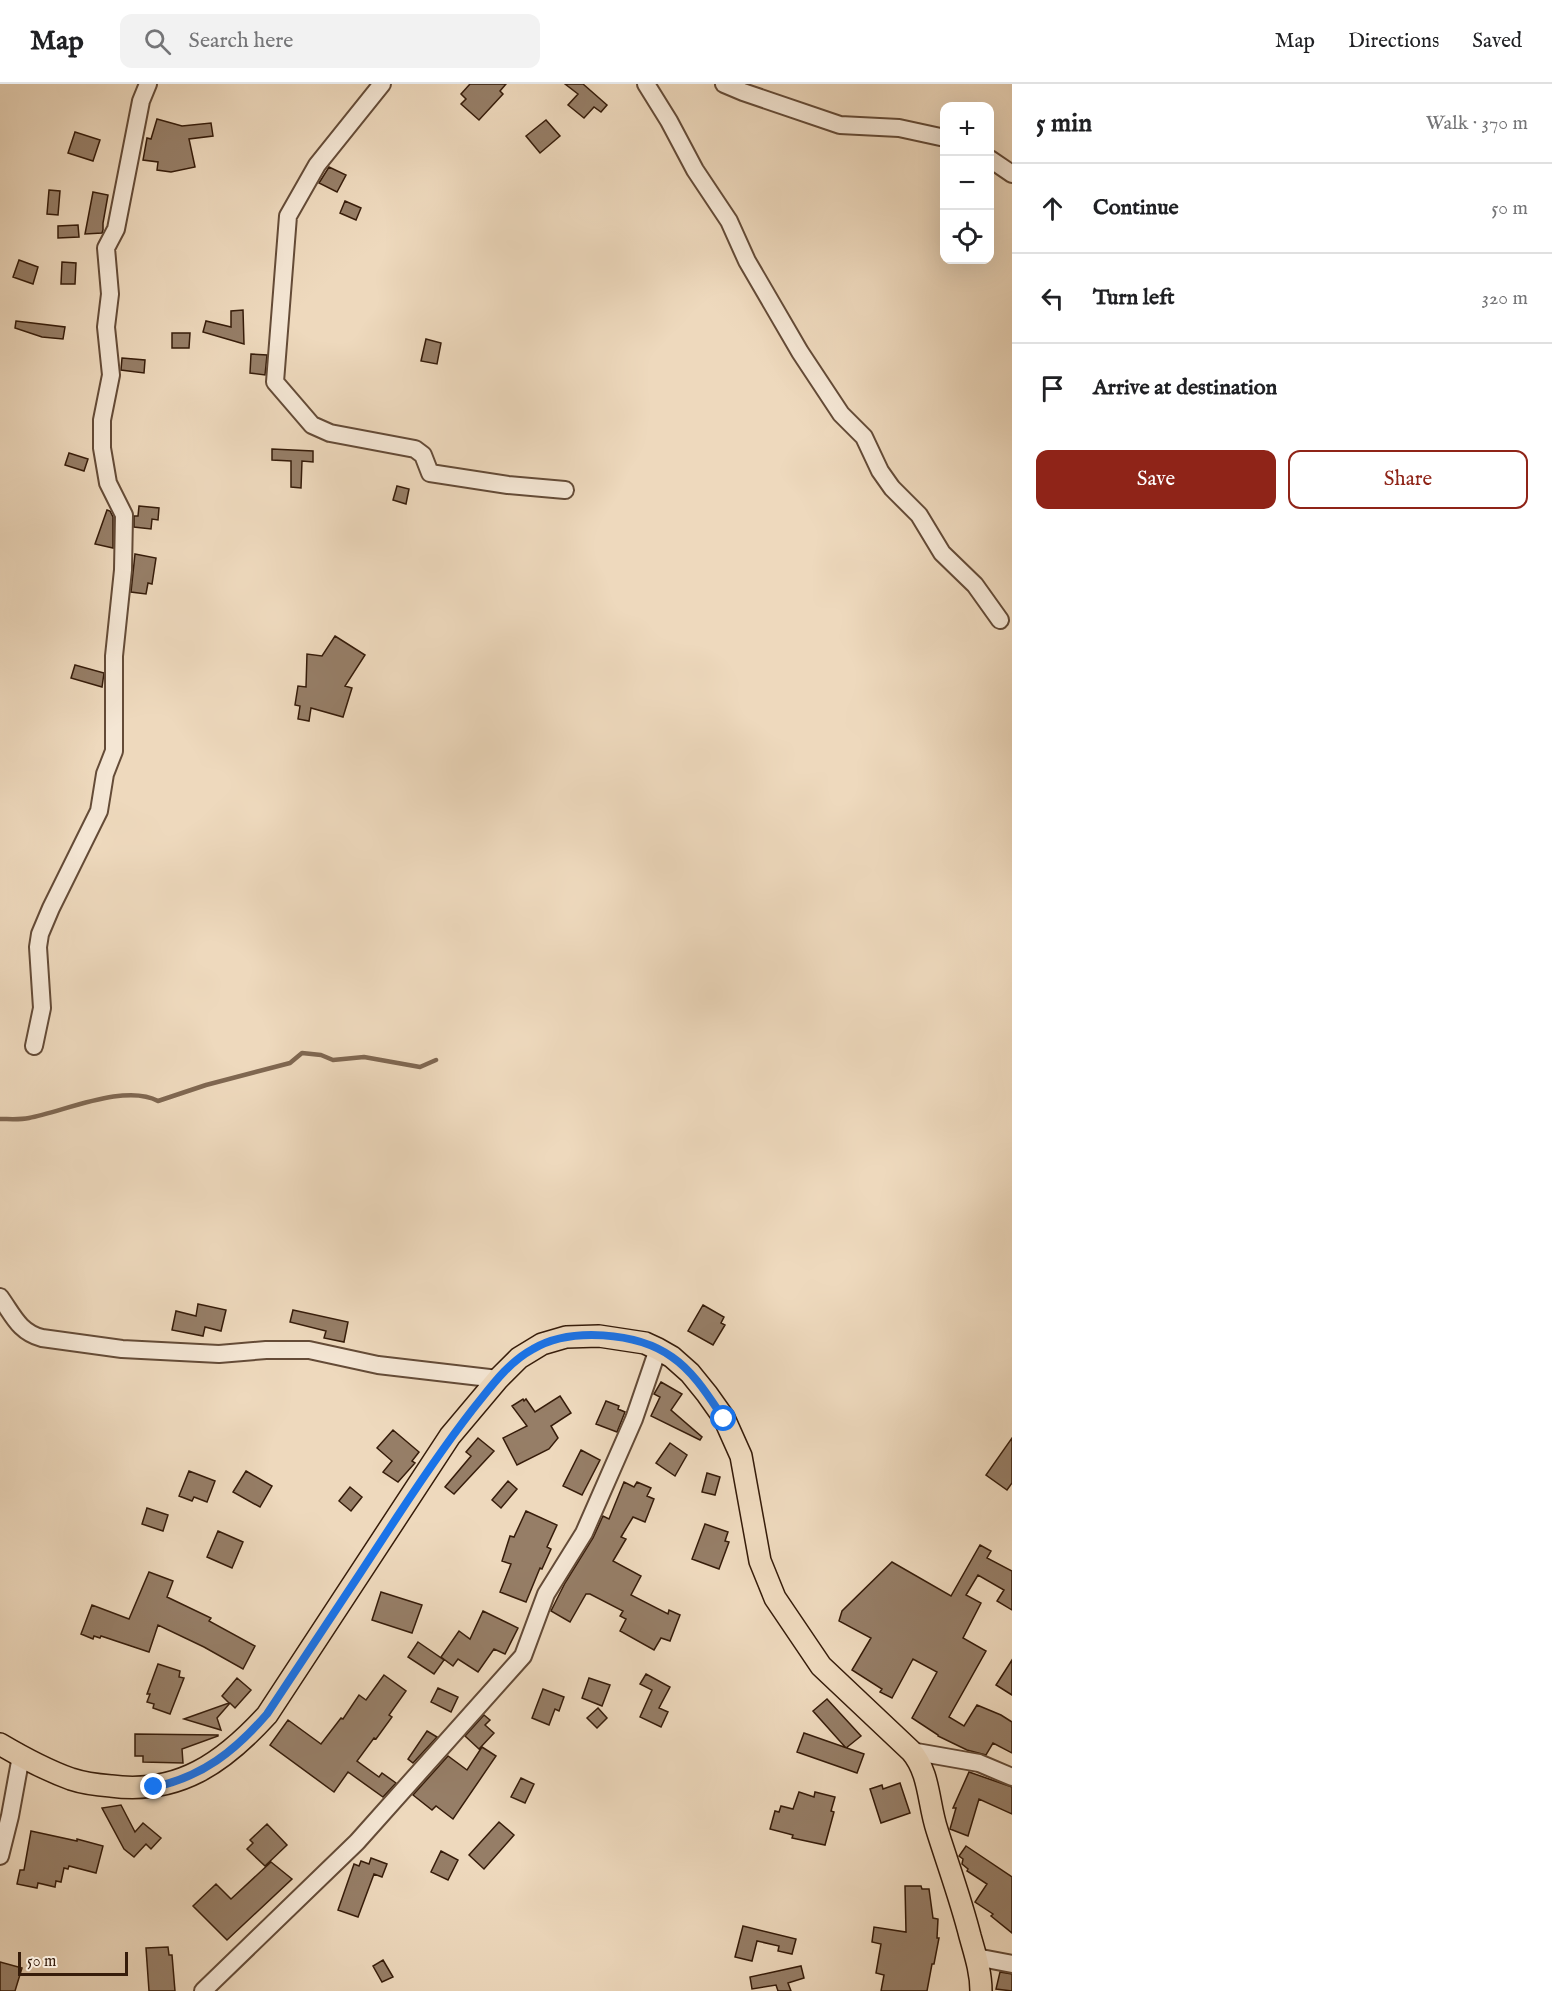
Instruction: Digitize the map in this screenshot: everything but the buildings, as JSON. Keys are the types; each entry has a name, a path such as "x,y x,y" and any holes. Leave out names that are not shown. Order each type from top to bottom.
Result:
{"main road":[{"path":"0,1744 71,1779 122,1788 168,1784 203,1771 248,1735 267,1714 450,1436 498,1379 530,1350 567,1337 580,1335 645,1342 672,1357 690,1373 724,1419 735,1441 745,1473 760,1561 775,1598 821,1666 911,1751 925,1776 935,1826 961,1900 976,1957 981,1991"}],"street":[{"path":"34,1046 42,1008 38,947 40,934 99,811 103,780 114,751 114,656 123,570 124,515 108,483 102,448 102,420 111,375 106,327 110,294 106,248 116,229 141,101 148,84"},
{"path":"382,84 317,165 288,216 275,382 312,425 330,433 415,449 423,455 430,473 508,485 565,490"},
{"path":"646,84 695,170 729,221 747,261 806,361 841,414 864,437 880,471 892,488 920,515 942,553 975,585 999,621"},
{"path":"724,84 840,125 899,128 940,137"},
{"path":"994,162 1012,174"},
{"path":"0,1297 20,1327 42,1338 122,1349 219,1354 266,1350 309,1350 378,1365 498,1379"},
{"path":"203,1991 357,1842 523,1656 546,1594 585,1533 634,1419 658,1349"},
{"path":"911,1751 979,1762 1012,1777"},
{"path":"0,1856 21,1756"},
{"path":"976,1957 1012,1964"}],"waterway":[{"path":"0,1119 29,1118 94,1101 129,1095 144,1096 158,1101 206,1085 290,1063 302,1053 321,1055 333,1060 364,1057 420,1067 436,1060"}],"route":[{"path":"154,1787 182,1780 203,1771 248,1735 267,1714 450,1436 506,1369 530,1350 555,1340 580,1335 645,1342 672,1357 690,1373 724,1419"}]}
